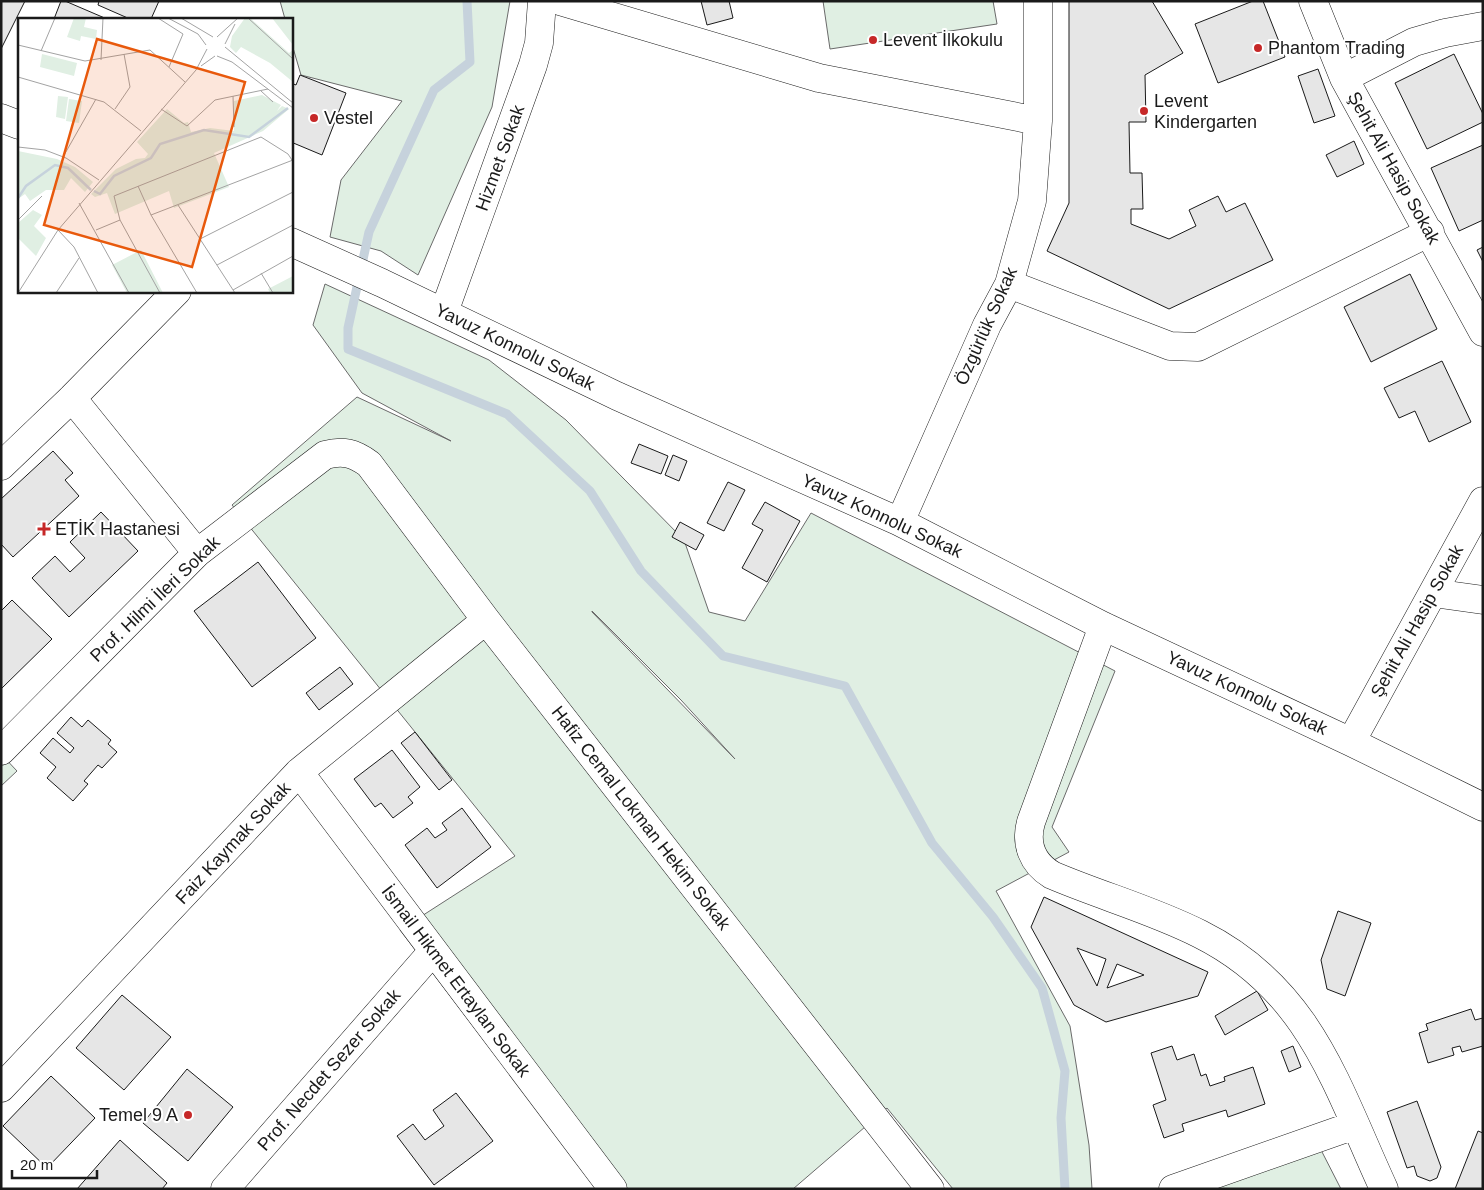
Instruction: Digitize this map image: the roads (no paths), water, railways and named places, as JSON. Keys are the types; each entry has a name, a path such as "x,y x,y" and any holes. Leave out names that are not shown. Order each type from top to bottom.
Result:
{"street":[{"name":"Hizmet Sokak","path":"444,312 533,65 538,43 542,1"},
{"path":"560,1 819,78 1038,120"},
{"name":"Özgürlük Sokak","path":"900,522 987,325 1009,284 1032,201 1038,120 1038,1"},
{"name":"Şehit Ali Hasip Sokak","path":"1313,1 1344,78 1430,232 1483,332"},
{"path":"1344,78 1414,42 1445,32 1483,26"},
{"path":"1,118 18,125"},
{"path":"1009,284 1170,346 1198,347 1430,232"},
{"name":"Yavuz Konnolu Sokak","path":"292,242 444,312 616,396 900,522 1103,626 1351,742 1478,807"},
{"path":"1,466 72,398 176,292"},
{"path":"72,398 197,553"},
{"name":"Prof. Hilmi İleri Sokak","path":"1,750 197,553 316,461 335,452 348,452"},
{"name":"Hafiz Cemal Lokman Hekim Sokak","path":"348,452 369,464 486,620 930,1189"},
{"name":"Şehit Ali Hasip Sokak","path":"1351,742 1483,501"},
{"path":"1434,593 1483,600"},
{"name":"Faiz Kaymak Sokak","path":"1,1088 299,772 486,620"},
{"path":"1103,626 1031,822 1028,836 1031,852 1039,865 1052,875 1198,933 1238,956 1259,972 1287,1000 1330,1068 1384,1189"},
{"name":"İsmail Hikmet Ertaylan Sokak","path":"299,772 613,1189"},
{"name":"Prof. Necdet Sezer Sokak","path":"225,1189 433,951"},
{"path":"1173,1189 1355,1125"}],"waterway":[{"path":"467,1 470,62 434,90 369,232 348,328 348,349 507,414 590,491 641,571 723,656 845,686 932,843 993,917 1042,988 1065,1071 1061,1118 1065,1189"}],"place":[{"name":"Levent İlkokulu","path":"873,40"},
{"name":"Phantom Trading","path":"1258,48"},
{"name":"Levent Kindergarten","path":"1144,111"},
{"name":"Vestel","path":"314,118"},
{"name":"ETİK Hastanesi","path":"44,529"},
{"name":"Temel 9 A","path":"188,1115"}]}
